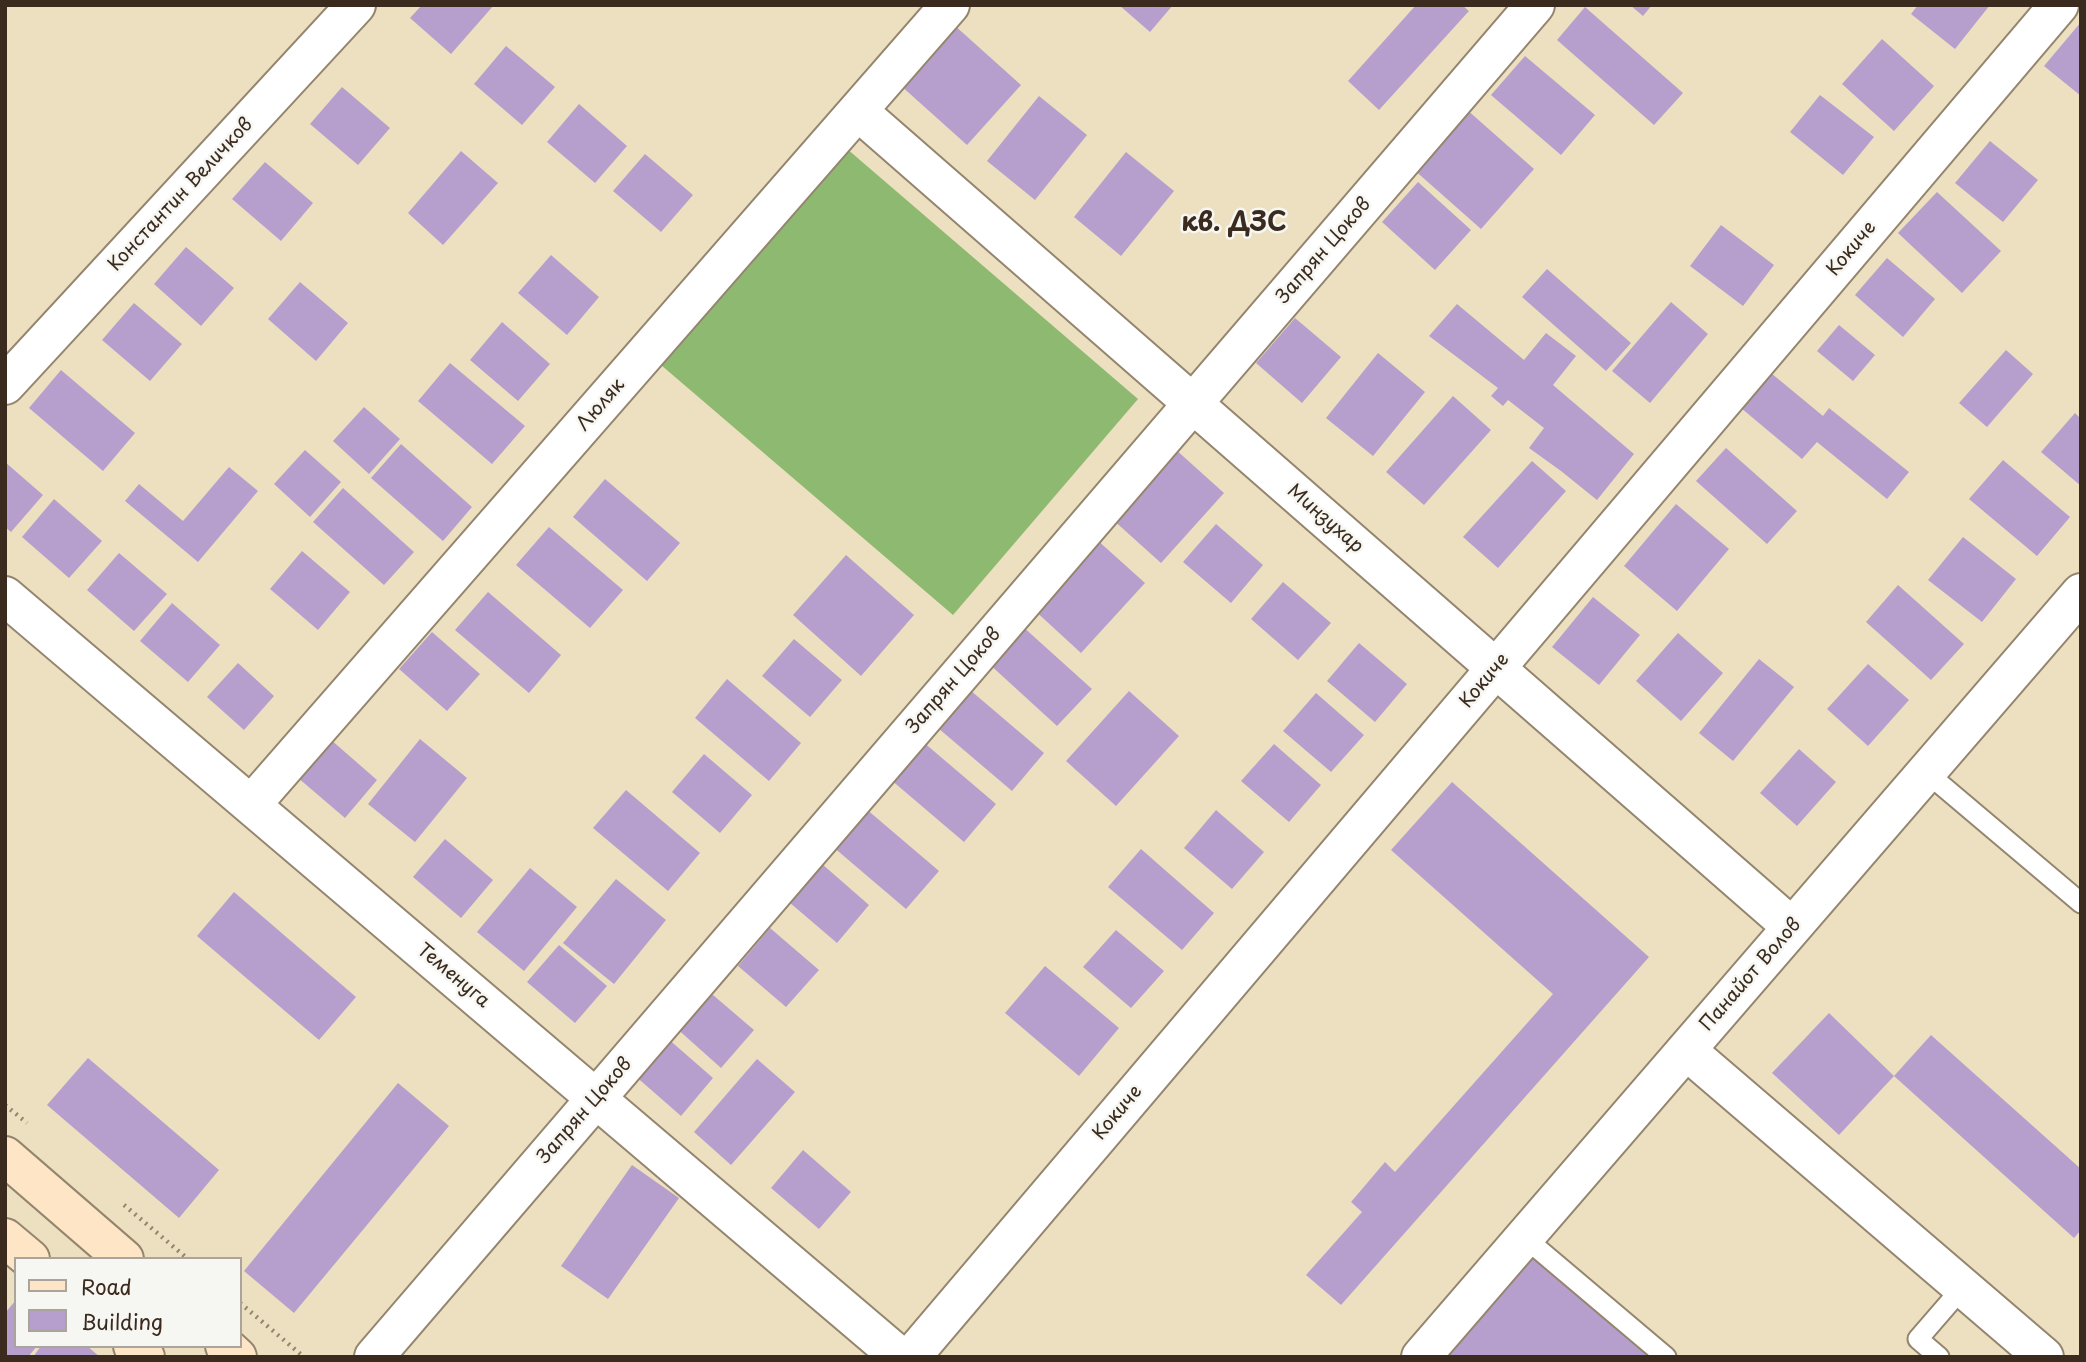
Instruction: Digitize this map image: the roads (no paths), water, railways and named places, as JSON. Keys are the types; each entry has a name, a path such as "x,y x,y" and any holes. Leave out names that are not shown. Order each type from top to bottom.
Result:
{"main road":[{"path":"5,1156 122,1257"},
{"path":"5,1238 28,1257"}],"street":[{"name":"Константин Величков","path":"5,385 356,5"},
{"name":"Запрян Цоков","path":"374,1357 1535,5"},
{"name":"Кокиче","path":"911,1357 2059,5"},
{"name":"Люляк","path":"251,805 858,111 940,9"},
{"name":"Минзухар","path":"858,111 1792,927"},
{"name":"Панайот Волов","path":"1421,1357 2081,593"},
{"name":"Теменуга","path":"5,596 900,1357"},
{"path":"1686,1049 2044,1357"}],"lane":[{"path":"1926,772 2081,902"},
{"path":"1524,1237 1666,1357"},
{"path":"1939,1357 1918,1339 1962,1287"}],"district":[{"name":"кв. ДЗС","path":"1234,224"}]}
